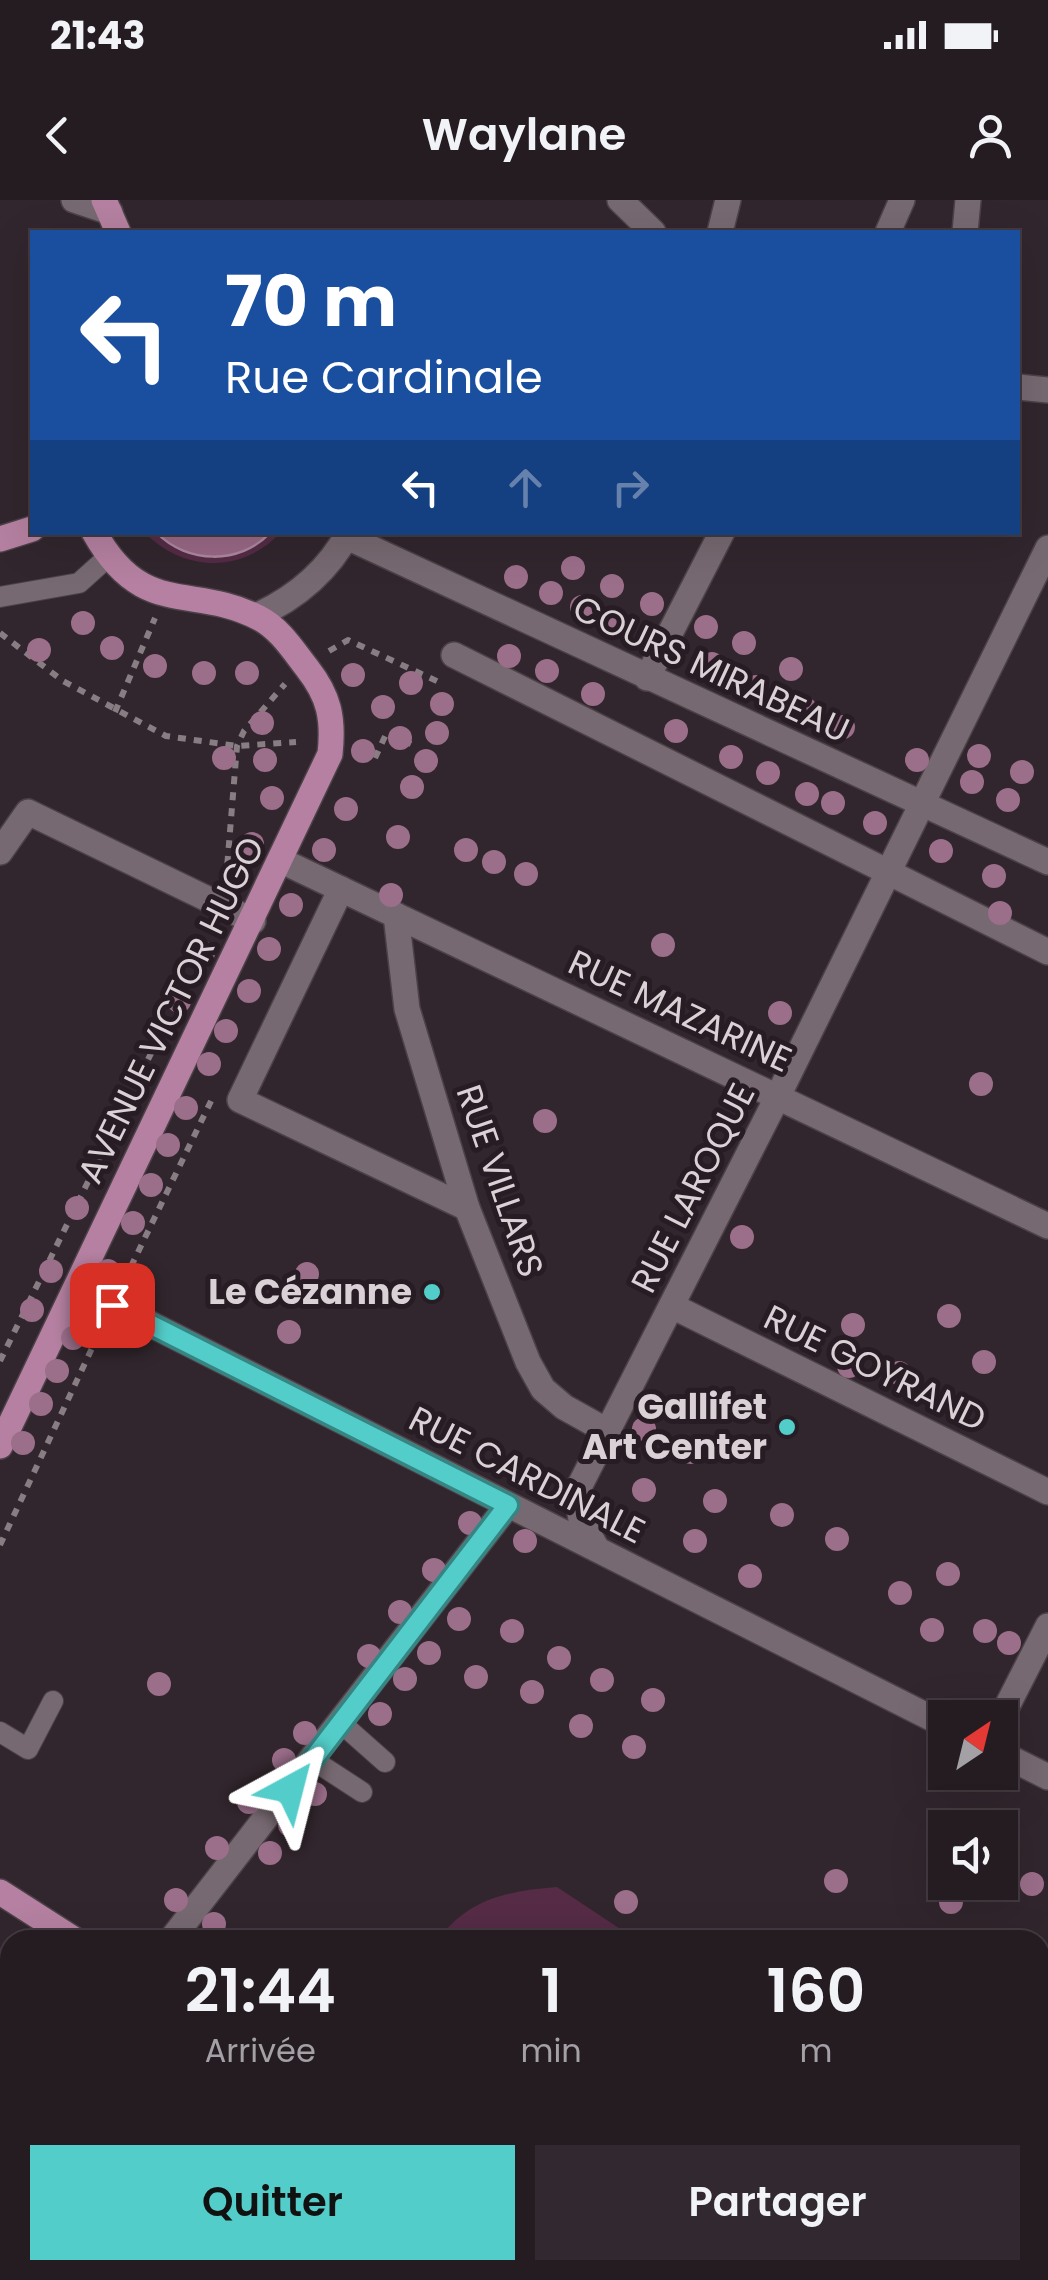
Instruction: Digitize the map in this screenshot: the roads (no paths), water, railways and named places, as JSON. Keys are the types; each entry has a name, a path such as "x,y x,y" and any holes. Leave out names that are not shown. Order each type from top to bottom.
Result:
{"main road":[{"path":"0,539 30,530"},
{"path":"96,535 109,556 141,584 164,595 220,604 256,616"},
{"name":"AVENUE VICTOR HUGO","path":"0,1446 254,921 330,754 330,704 273,626 256,616"},
{"path":"0,1892 59,1930"}],"street":[{"path":"74,200 111,215"},
{"path":"620,200 652,230"},
{"path":"720,230 728,200"},
{"path":"889,230 902,200"},
{"path":"966,230 968,200"},
{"path":"1020,387 1048,390"},
{"path":"256,616 295,596 324,569 348,535"},
{"name":"COURS MIRABEAU","path":"348,535 647,678 1048,862"},
{"path":"647,678 720,535"},
{"name":"RUE LAROQUE","path":"597,1550 580,1520 577,1491 924,806 1048,548"},
{"path":"454,655 1048,952"},
{"path":"0,852 28,812 254,921"},
{"name":"RUE MAZARINE","path":"282,861 1048,1226"},
{"path":"341,889 227,1096 467,1208"},
{"name":"RUE VILLARS","path":"396,915 407,1010 467,1208 528,1362 543,1389 564,1407 607,1430"},
{"name":"RUE CARDINALE","path":"77,1287 928,1717"},
{"name":"RUE GOYRAND","path":"672,1306 1048,1492"},
{"path":"179,1930 508,1505"},
{"path":"1010,1700 1048,1626"},
{"path":"1018,1762 1048,1778"}],"lane":[{"path":"0,597 80,583 109,556"},
{"path":"0,1732 28,1749 53,1701"},
{"path":"341,1724 385,1762"},
{"path":"313,1760 362,1792"}],"place":[{"name":"Le Cézanne","path":"432,1292"},
{"name":"Gallifet Art Center","path":"787,1427"}]}
